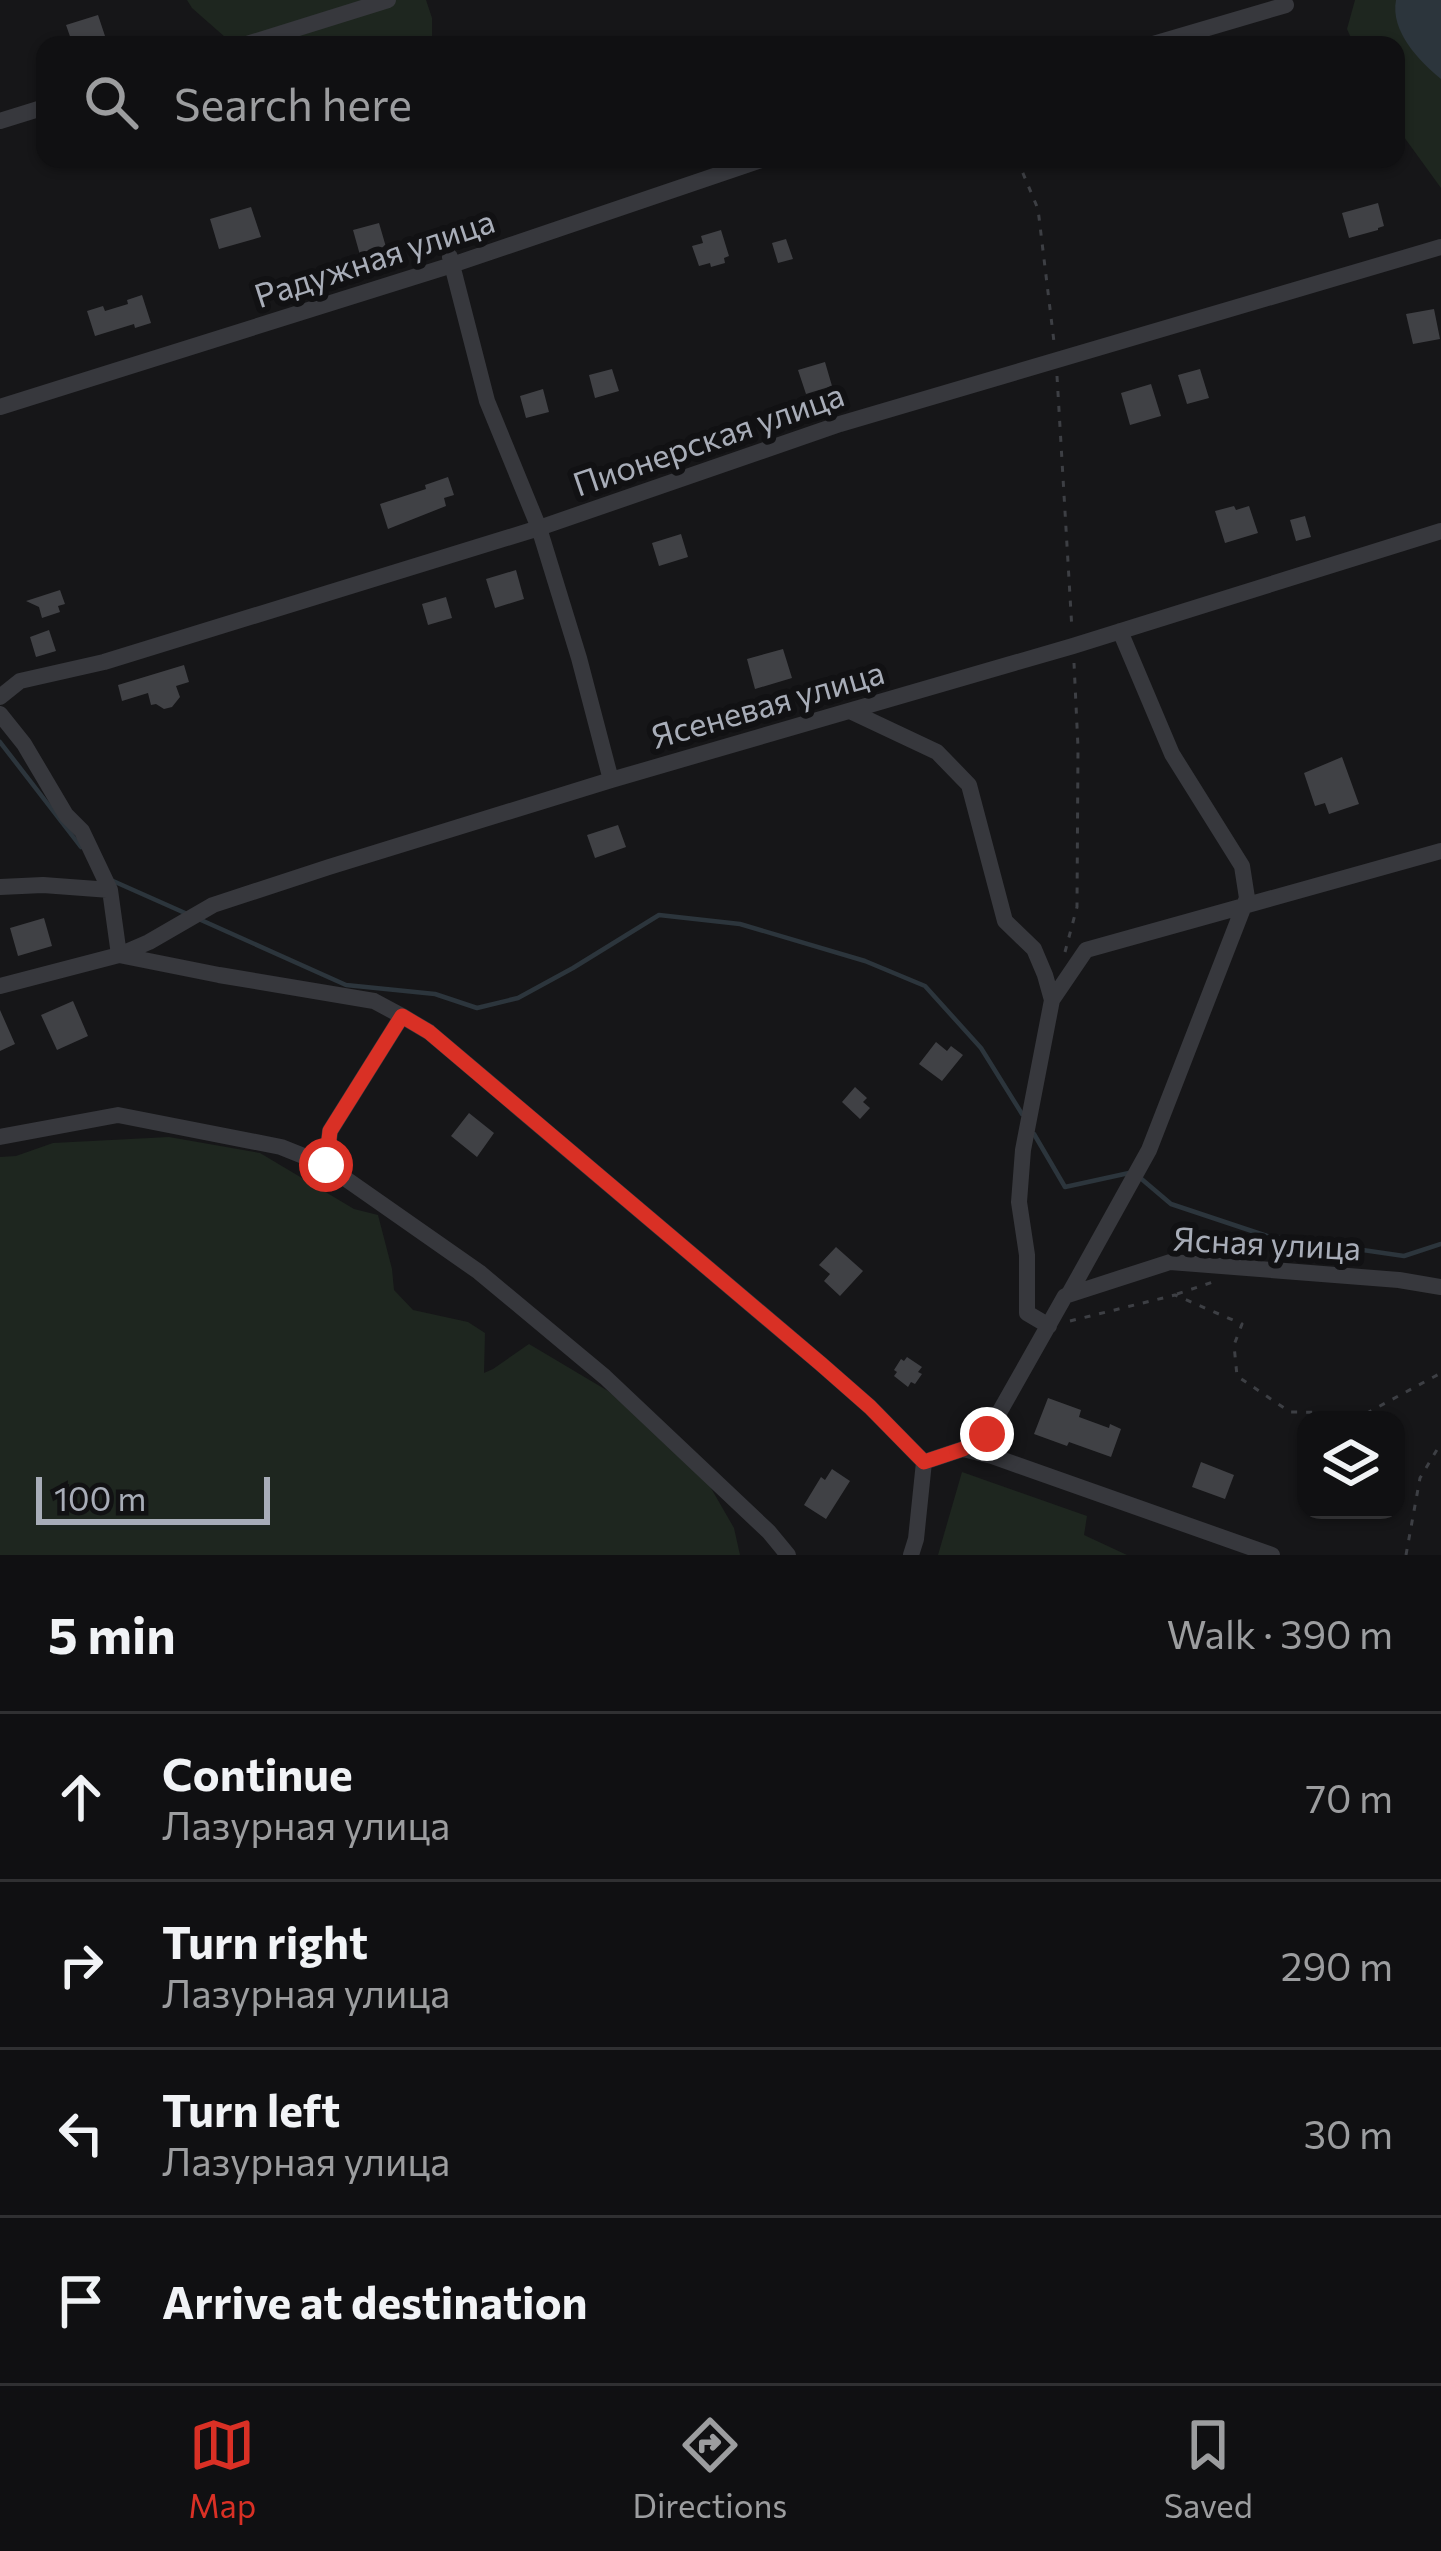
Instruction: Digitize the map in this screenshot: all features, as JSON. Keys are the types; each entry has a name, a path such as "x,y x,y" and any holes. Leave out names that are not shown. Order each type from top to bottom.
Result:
{"street":[{"path":"273,36 388,0"},
{"path":"1180,36 1286,4"},
{"path":"0,121 36,110"},
{"name":"Радужная улица","path":"0,407 736,168"},
{"name":"Пионерская улица","path":"0,697 20,680 104,662 539,527 840,424 1441,247"},
{"path":"450,261 487,401 539,527 611,779"},
{"name":"Ясеневая улица","path":"119,955 212,905 611,779 1072,646 1441,531"},
{"path":"924,1462 963,1449 987,1434 1069,1294 1149,1150 1247,898 1242,866 1172,754 1120,631"},
{"path":"850,711 937,752 969,785 1005,921 1034,949 1052,1000"},
{"path":"0,714 82,831 110,890 119,955"},
{"path":"1049,1326 1028,1313 1028,1255 1019,1202 1023,1150 1052,1000 1086,950 1441,851"},
{"path":"0,887 110,890"},
{"path":"0,986 119,955 374,1001 429,1032 656,1221 708,1271 870,1407 924,1462"},
{"path":"326,1165 330,1131 402,1016"},
{"path":"0,1137 118,1115 264,1143 326,1165 479,1272 605,1377 788,1555"},
{"name":"Ясная улица","path":"1069,1294 1170,1262 1441,1287"},
{"path":"963,1449 1272,1555"},
{"path":"911,1555 924,1462"}],"path":[{"path":"1021,168 1038,209 1055,360 1078,747 1077,907 1062,963"},
{"path":"1049,1326 1175,1295 1242,1324 1234,1345 1237,1376 1290,1412 1367,1413 1441,1373"},
{"path":"1406,1555 1420,1478 1441,1444"}],"shaded area":[{"path":"187,0 426,0 432,36 224,36"},
{"path":"1355,0 1441,0 1441,188 1405,138 1405,36 1350,36 1347,29"},
{"path":"1396,0 1441,0 1441,79 1402,34"},
{"path":"169,1137 260,1153 354,1209 378,1215 394,1290 413,1310 468,1322 485,1333 484,1373 529,1344 608,1391 704,1476 734,1528 740,1555 0,1555 0,1157 53,1143"},
{"path":"962,1472 1087,1516 1084,1535 1127,1555 938,1555"}],"building":[{"path":"98,15 105,36 70,36 66,25"},
{"path":"1378,203 1384,226 1349,238 1342,213"},
{"path":"251,207 261,237 219,249 210,219"},
{"path":"379,223 386,247 360,255 353,230"},
{"path":"721,230 729,256 725,263 699,266 692,246 703,243 701,236"},
{"path":"786,239 793,259 778,263 772,243"},
{"path":"142,295 151,323 95,336 87,311 103,306 105,311"},
{"path":"1434,309 1440,339 1413,344 1406,314"},
{"path":"825,362 832,386 806,394 798,370"},
{"path":"612,369 619,391 595,398 589,375"},
{"path":"1200,369 1209,398 1187,404 1178,375"},
{"path":"1151,384 1161,416 1130,425 1121,393"},
{"path":"543,389 549,412 526,418 520,396"},
{"path":"448,477 454,495 444,498 446,506 388,529 380,504"},
{"path":"1234,506 1236,510 1249,506 1258,533 1225,543 1215,511"},
{"path":"1305,516 1311,537 1296,541 1290,520"},
{"path":"681,534 688,557 659,566 652,543"},
{"path":"516,570 524,599 495,608 486,579"},
{"path":"60,590 65,604 58,606 60,612 42,618 39,607 26,601"},
{"path":"446,597 452,618 428,625 422,604"},
{"path":"49,630 56,651 36,657 30,637"},
{"path":"783,649 792,678 755,689 747,659"},
{"path":"184,665 189,682 176,686 180,697 172,707 151,705 148,693 122,701 118,685"},
{"path":"1342,757 1359,804 1329,814 1325,803 1315,806 1304,773"},
{"path":"618,825 626,847 595,858 587,835"},
{"path":"44,918 52,946 18,956 10,928"},
{"path":"73,1001 88,1036 57,1050 41,1015"},
{"path":"0,1010 15,1044 0,1051"},
{"path":"936,1042 963,1055 942,1081 919,1064"},
{"path":"855,1087 870,1108 860,1119 842,1102"},
{"path":"469,1113 494,1133 477,1157 451,1136"},
{"path":"836,1247 863,1271 840,1296 824,1281 830,1274 819,1265"},
{"path":"907,1357 922,1367 915,1384 908,1387 894,1376 901,1359"},
{"path":"1048,1398 1081,1410 1079,1417 1121,1429 1111,1457 1034,1434"},
{"path":"1201,1462 1234,1475 1225,1499 1192,1487"},
{"path":"832,1469 850,1481 826,1519 804,1505 821,1477 825,1480"}],"waterway":[{"path":"0,742 81,847"},
{"path":"113,881 185,913"},
{"path":"201,920 346,985 435,994 477,1008 518,998 659,915 740,924 865,961 925,986 981,1048 1022,1114"},
{"path":"1034,1134 1065,1187 1129,1173"},
{"path":"1138,1176 1171,1204 1267,1236 1404,1256 1441,1244"}],"route":[{"path":"326,1165 330,1131 402,1016 429,1032 656,1221 870,1407 924,1462 963,1449 987,1434"}]}
